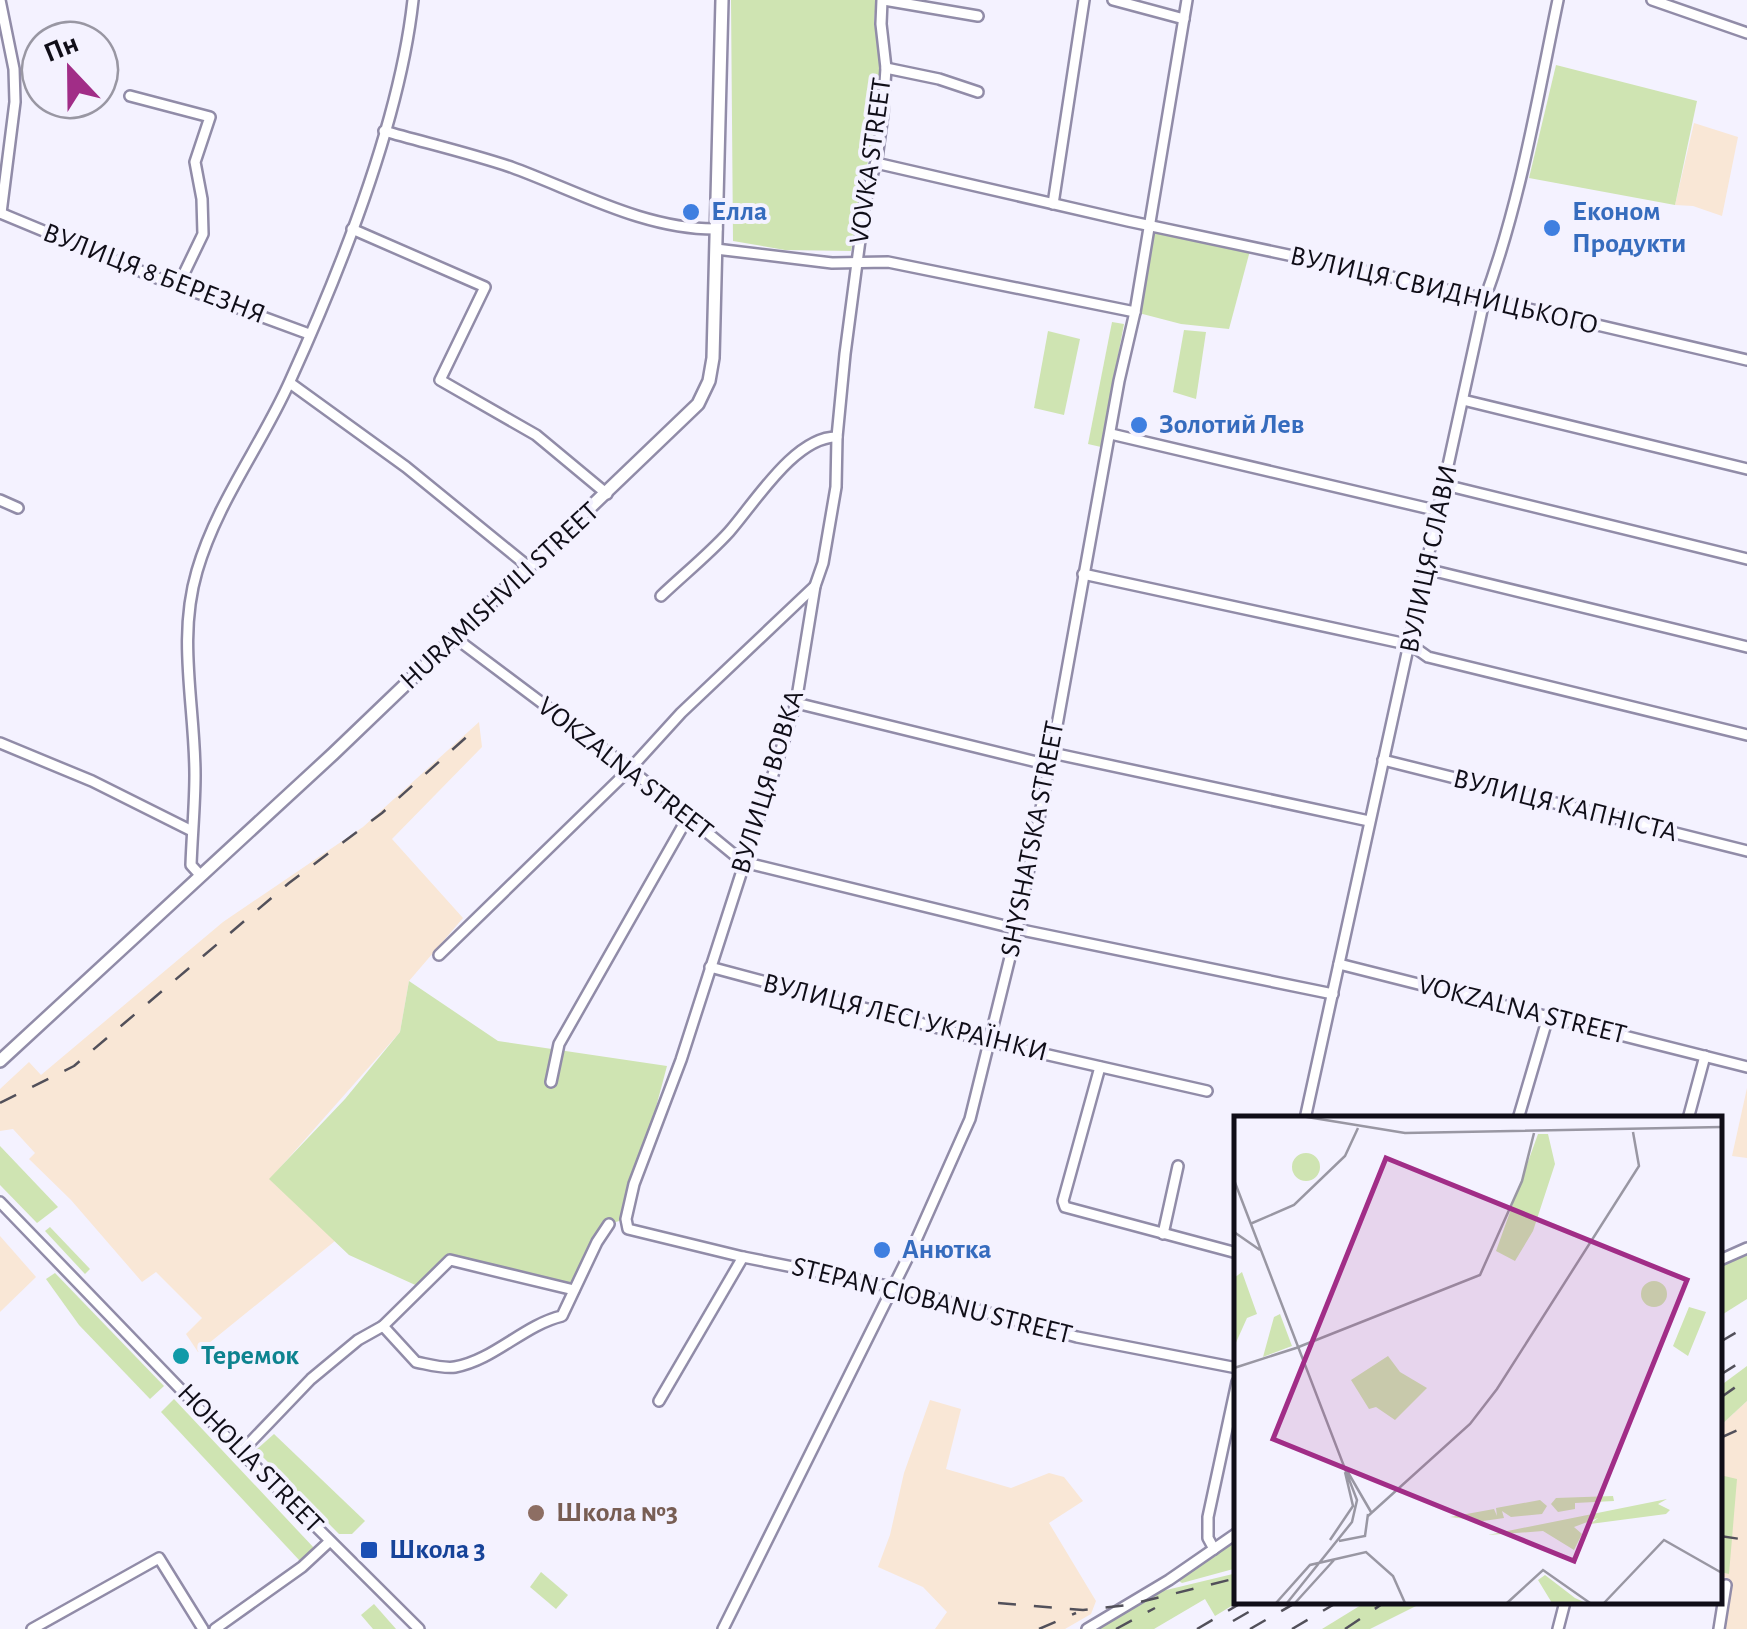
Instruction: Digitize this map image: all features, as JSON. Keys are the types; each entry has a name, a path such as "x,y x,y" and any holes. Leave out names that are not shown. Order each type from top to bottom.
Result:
{"main road":[{"name":"HURAMISHVILI STREET","path":"0,1062 530,568 698,404 713,358 722,0"}],"street":[{"path":"0,0 14,69 15,102 1,213"},
{"path":"201,876 191,866 195,773 187,643 196,574 216,518 290,383 352,229 384,131 413,0"},
{"path":"883,0 978,16"},
{"name":"VOVKA STREET","path":"856,262 865,202 876,163 886,68 881,24 883,0"},
{"path":"1053,204 1084,0"},
{"path":"1113,0 1184,19"},
{"name":"SHYSHATSKA STREET","path":"724,1629 893,1288 970,1119 1017,929 1052,753 1119,380 1135,312 1145,223 1187,0"},
{"name":"ВУЛИЦЯ СЛАВИ","path":"1306,1116 1484,301 1516,200 1558,0"},
{"path":"1652,0 1747,33"},
{"path":"886,68 978,92"},
{"path":"130,96 210,116 195,162 203,234 178,286"},
{"path":"384,131 507,166 634,215 680,227 717,230"},
{"name":"ВУЛИЦЯ СВИДНИЦЬКОГО","path":"876,163 1747,360"},
{"name":"ВУЛИЦЯ 8 БЕРЕЗНЯ","path":"1,213 178,286 309,334"},
{"path":"352,229 485,287 440,380 536,435 607,494"},
{"path":"716,250 832,263 888,262 1135,312"},
{"name":"ВУЛИЦЯ ВОВКА","path":"628,1229 626,1219 634,1184 662,1118 796,703 836,487 837,437 856,262"},
{"path":"290,383 406,467 530,568"},
{"path":"1464,400 1747,469"},
{"path":"1111,434 1439,511"},
{"path":"660,596 728,533 784,466 819,441 837,437"},
{"path":"1445,486 1747,559"},
{"path":"0,500 18,508"},
{"path":"1426,569 1747,647"},
{"path":"1083,574 1411,645 1428,657 1747,736"},
{"path":"439,955 815,586"},
{"name":"VOKZALNA STREET","path":"454,637 630,769 743,862 1017,929 1333,994"},
{"path":"796,703 1049,766"},
{"path":"0,742 92,781 192,831"},
{"path":"1052,753 1369,821"},
{"name":"ВУЛИЦЯ КАПНІСТА","path":"1383,760 1747,852"},
{"path":"551,1082 559,1044 688,817"},
{"name":"VOKZALNA STREET","path":"1339,964 1747,1067"},
{"name":"ВУЛИЦЯ ЛЕСІ УКРАЇНКИ","path":"710,967 990,1042 1208,1091"},
{"path":"1519,1116 1548,1017"},
{"path":"1689,1116 1704,1056"},
{"path":"1100,1067 1064,1203 1068,1208 1234,1253"},
{"path":"1163,1234 1178,1166"},
{"name":"HOHOLIA STREET","path":"0,1202 241,1452 419,1629"},
{"path":"384,1326 416,1362 454,1368 511,1342 545,1320 562,1316 610,1224"},
{"name":"STEPAN CIOBANU STREET","path":"628,1229 893,1288 1077,1337 1234,1367"},
{"path":"1722,1259 1747,1248"},
{"path":"660,1401 742,1257"},
{"path":"241,1452 311,1379 358,1340 384,1326 450,1260 574,1290"},
{"path":"1214,1549 1208,1538 1208,1516 1234,1396"},
{"path":"1087,1629 1234,1535"},
{"path":"215,1629 302,1567 330,1541"},
{"path":"32,1629 159,1558 203,1629"},
{"path":"1720,1629 1726,1584"},
{"path":"1558,1629 1564,1604"}],"shaded area":[{"path":"1694,123 1738,137 1722,216 1693,206 1675,205"},
{"path":"479,722 482,747 392,839 463,918 409,981 400,1032 270,1179 335,1241 198,1352 186,1334 202,1318 156,1272 142,1282 71,1200 29,1159 35,1153 13,1129 0,1131 0,1089 29,1062 41,1075 223,922 363,827"},
{"path":"1747,1088 1747,1158 1732,1156"},
{"path":"0,1236 36,1277 0,1312"},
{"path":"930,1400 961,1409 946,1469 1011,1488 1049,1473 1064,1477 1083,1501 1049,1523 1096,1601 1091,1614 1065,1629 935,1629 947,1612 923,1587 878,1567 890,1535 904,1473"},
{"path":"1747,1401 1747,1629 1725,1629 1730,1579 1722,1577 1722,1424"}],"green space":[{"path":"731,0 876,0 874,22 881,66 877,113 851,251 785,250 733,241"},
{"path":"1556,65 1697,101 1675,205 1529,178"},
{"path":"1149,223 1251,247 1229,329 1181,324 1135,312"},
{"path":"1112,322 1124,324 1101,447 1088,444"},
{"path":"1184,330 1206,332 1196,399 1173,392"},
{"path":"1048,331 1080,339 1064,415 1034,408"},
{"path":"409,981 498,1041 667,1066 626,1219 609,1224 574,1290 451,1260 422,1288 349,1255 269,1179 345,1099 400,1032"},
{"path":"0,1146 58,1207 37,1223 0,1185"},
{"path":"50,1227 90,1269 85,1274 45,1231"},
{"path":"1747,1254 1747,1299 1722,1315 1722,1265"},
{"path":"55,1273 164,1386 150,1399 79,1325 46,1279"},
{"path":"1747,1366 1747,1401 1722,1424 1722,1385"},
{"path":"174,1399 315,1549 300,1561 161,1412"},
{"path":"274,1434 365,1521 352,1534 339,1534 256,1450"},
{"path":"1722,1475 1737,1479 1729,1574 1722,1572"},
{"path":"1234,1541 1234,1569 1179,1581"},
{"path":"541,1572 568,1595 556,1609 530,1587"},
{"path":"1234,1574 1235,1604 1215,1616 1205,1599 1154,1629 1096,1629 1158,1592"},
{"path":"374,1604 396,1629 373,1629 361,1615"},
{"path":"1363,1604 1420,1604 1370,1629 1322,1629"}],"railway":[{"path":"0,1103 74,1066 289,883 382,813 472,732"},
{"path":"1722,1341 1747,1326"},
{"path":"1722,1374 1747,1358"},
{"path":"1722,1397 1747,1379"},
{"path":"1722,1437 1747,1426"},
{"path":"1722,1536 1747,1540"},
{"path":"998,1603 1083,1610 1128,1605 1234,1579"},
{"path":"1197,1629 1240,1604"},
{"path":"1233,1621 1263,1604"},
{"path":"1250,1629 1294,1604"},
{"path":"1292,1629 1335,1604"},
{"path":"1345,1629 1382,1604"},
{"path":"1116,1629 1155,1608"},
{"path":"1039,1629 1076,1613"}],"place":[{"name":"Елла","path":"691,212"},
{"name":"Економ Продукти","path":"1552,228"},
{"name":"Золотий Лев","path":"1139,425"},
{"name":"Анютка","path":"882,1250"},
{"name":"Теремок","path":"181,1356"},
{"name":"Школа №3","path":"536,1513"},
{"name":"Школа 3","path":"369,1550"}]}
